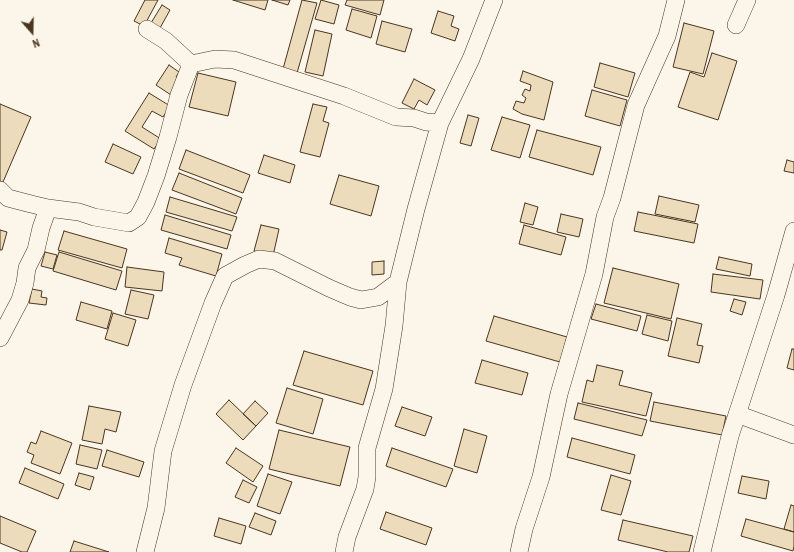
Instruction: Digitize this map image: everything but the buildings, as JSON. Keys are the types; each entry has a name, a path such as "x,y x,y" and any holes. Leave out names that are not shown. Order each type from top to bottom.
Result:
{"street":[{"path":"344,552 347,537 365,489 367,477 367,448 384,389 394,326 398,282 416,209 440,124 471,59 494,0"},
{"path":"519,552 524,529 540,477 559,394 594,274 605,217 612,198 636,105 667,36 676,0"},
{"path":"736,25 747,0"},
{"path":"147,29 166,40 191,64"},
{"path":"191,64 215,59 234,60 344,96 396,117 414,118 440,124"},
{"path":"0,190 8,198 48,208 79,212 94,217 129,223 138,217 146,202 156,176 179,95 191,64"},
{"path":"0,338 20,300 25,284 27,268 36,250 41,228 48,208"},
{"path":"702,552 730,436 776,295 794,231"},
{"path":"145,552 156,508 163,452 183,385 213,303 225,276 259,259 275,261 329,288 361,300 378,297 398,282"},
{"path":"737,414 794,435"}]}
